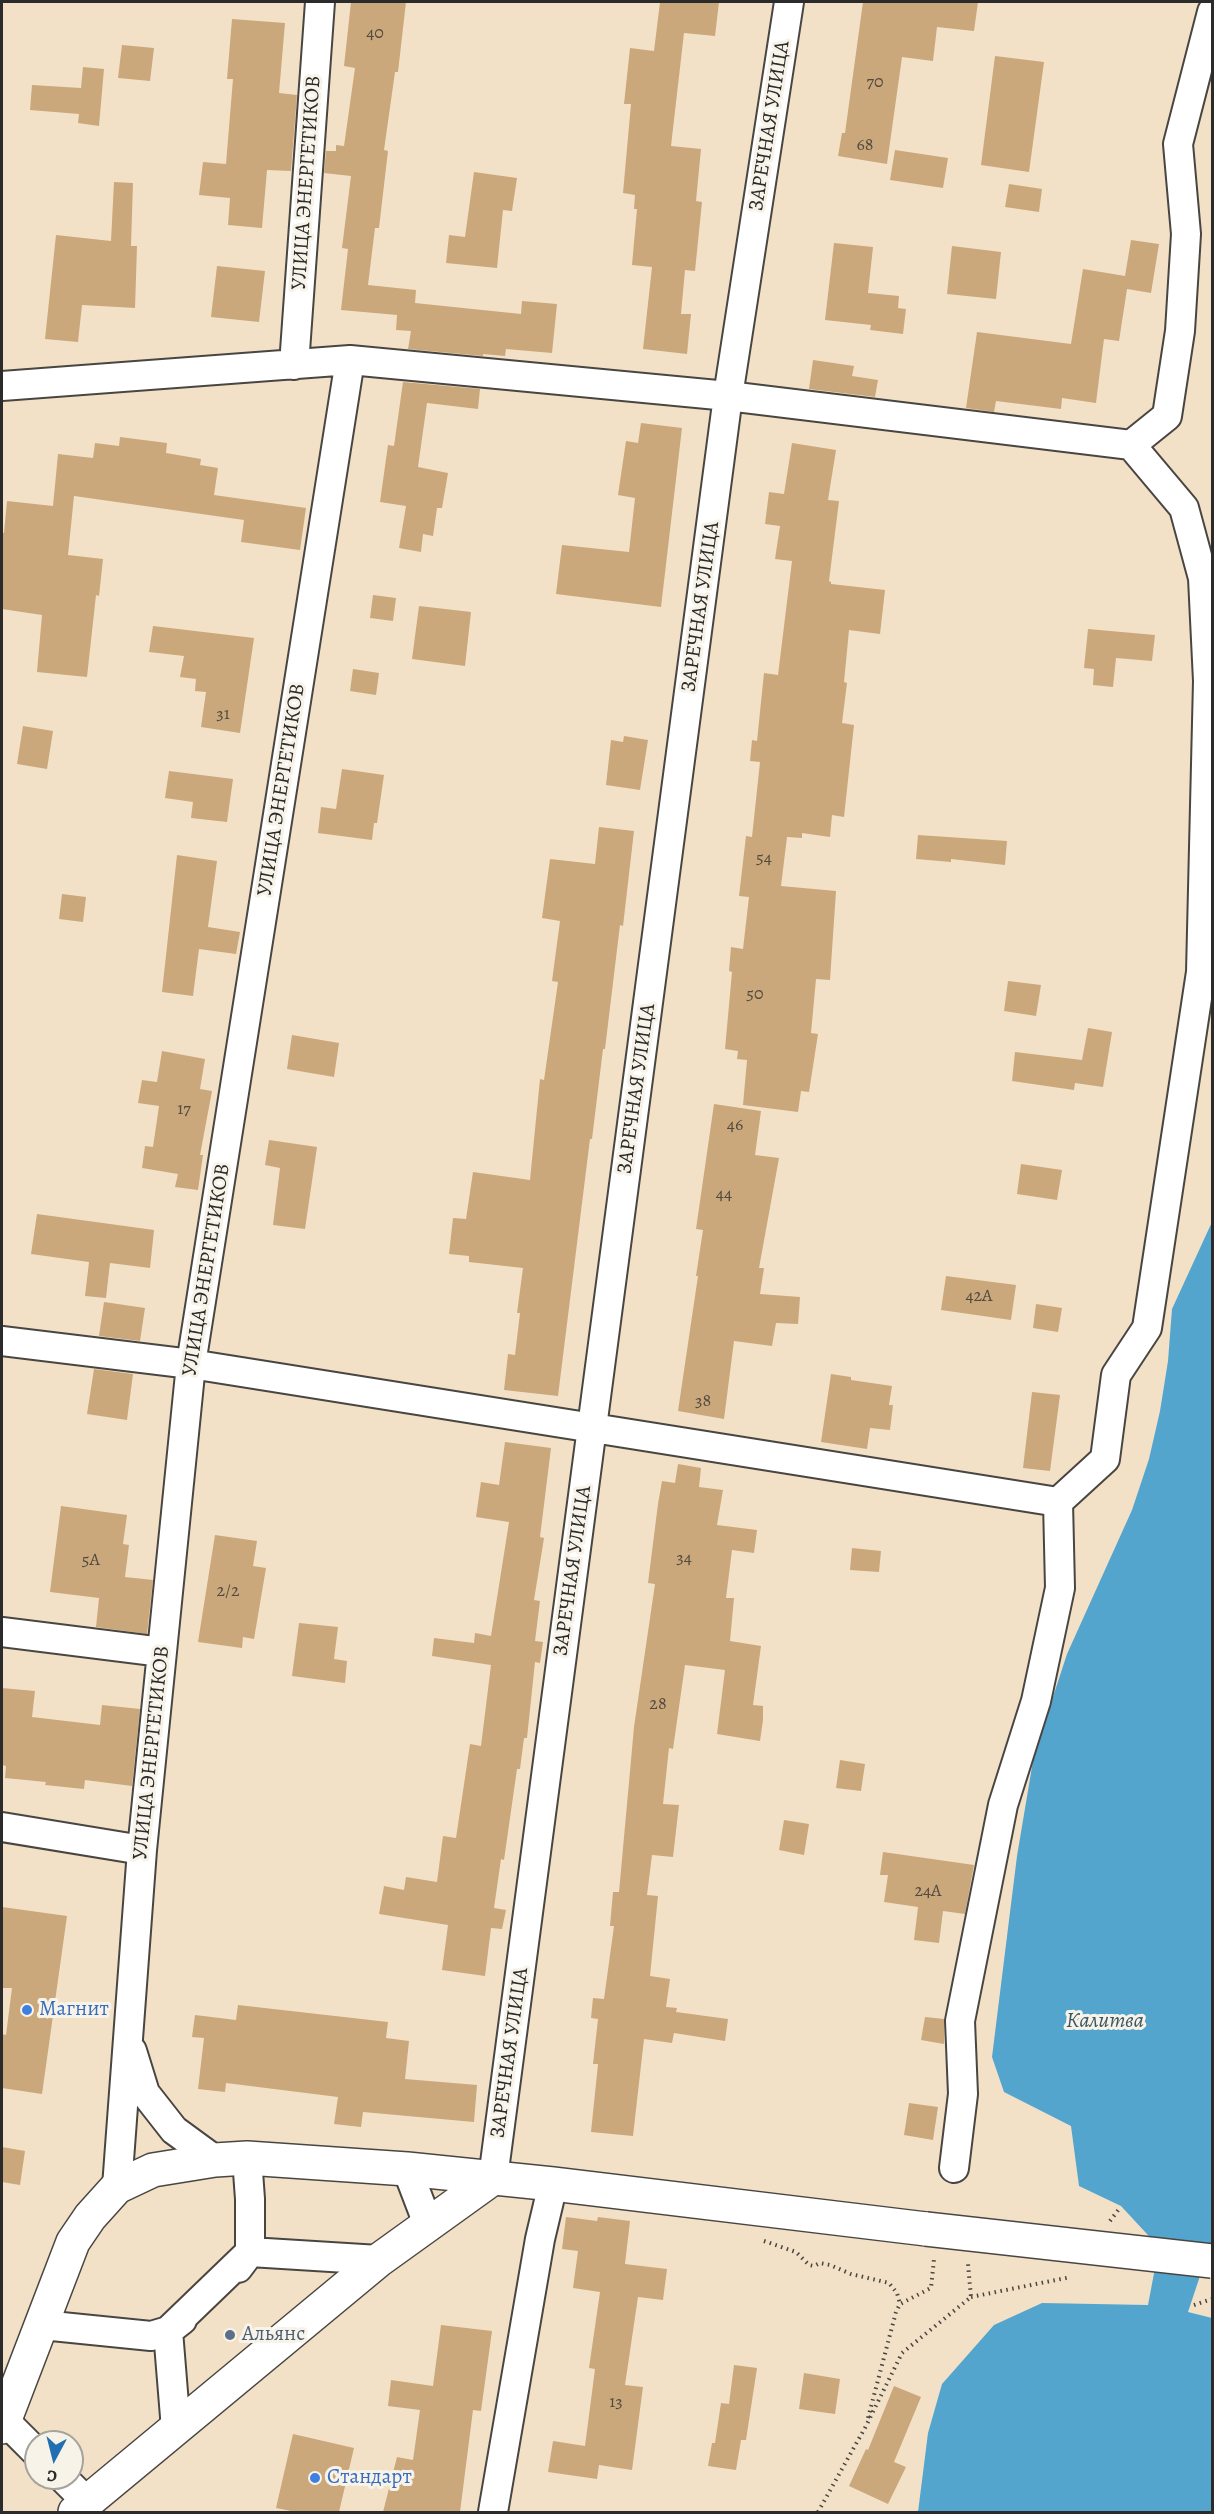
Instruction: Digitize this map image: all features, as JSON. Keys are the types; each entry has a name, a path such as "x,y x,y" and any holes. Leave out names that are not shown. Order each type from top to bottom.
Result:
{"main road":[{"path":"3,2424 73,2242 90,2217 117,2187 153,2170 215,2160 247,2158 407,2169 553,2184 930,2243 1212,2260"},
{"path":"82,2508 379,2260 493,2178"}],"street":[{"name":"УЛИЦА ЭНЕРГЕТИКОВ","path":"294,364 320,2"},
{"name":"ЗАРЕЧНАЯ УЛИЦА","path":"493,2178 728,396 789,2"},
{"path":"1131,445 1167,416 1180,331 1186,234 1178,144 1212,12"},
{"name":"УЛИЦА ЭНЕРГЕТИКОВ","path":"117,2187 142,1850 191,1364 350,360"},
{"path":"2,386 350,360 728,396 1131,445 1184,508 1203,578 1208,681 1201,972 1147,1328 1116,1375 1105,1459 1058,1502 1060,1588 1036,1701 1004,1804 960,2021 963,2094 954,2168"},
{"path":"2,1341 191,1364 1058,1502"},
{"path":"2,1632 162,1652"},
{"path":"2,1827 142,1850"},
{"path":"128,2039 145,2093 174,2130 215,2160"},
{"path":"42,2325 151,2336 168,2331 225,2286 250,2252 247,2158"},
{"path":"407,2169 428,2224"},
{"path":"493,2512 538,2251 553,2184"},
{"path":"250,2252 379,2260"},
{"path":"168,2331 176,2429"},
{"path":"3,2424 24,2442"},
{"path":"71,2490 82,2508"}],"path":[{"path":"756,2237 796,2252 809,2265 814,2266 820,2263 830,2265 851,2274 889,2283 897,2293 900,2304"},
{"path":"866,2426 896,2312 900,2304 931,2288 930,2243"},
{"path":"967,2255 971,2297"},
{"path":"818,2512 866,2426 902,2353 971,2297 1069,2277 1080,2278"},
{"path":"1194,2305 1212,2299"}],"water":[{"name":"Калитва","path":"1212,1222 1212,2267 1202,2270 1188,2312 1212,2318 1212,2512 918,2512 928,2433 942,2384 994,2325 1042,2303 1148,2305 1159,2247 1121,2206 1079,2186 1071,2126 1004,2092 992,2057 1017,1856 1034,1755 1067,1654 1132,1510 1149,1459 1160,1411 1168,1361 1172,1309"}],"building":[{"path":"351,2 406,2 398,72 395,72 384,150 388,151 379,228 375,228 368,285 416,290 415,303 521,314 522,301 557,304 552,353 506,349 505,356 483,354 483,356 408,349 411,331 396,330 397,315 341,310 348,249 342,248 351,176 324,173 326,151 336,151 336,145 344,146 355,68 344,66"},
{"path":"660,2 719,2 715,36 684,33 671,146 701,149 696,201 702,202 695,271 685,270 681,314 691,314 687,354 643,349 652,267 632,265 637,209 634,209 635,195 623,193 631,104 624,104 630,48 654,51"},
{"path":"863,2 978,2 974,31 937,27 933,61 902,57 887,164 838,156 842,133 845,133"},
{"path":"232,19 285,23 279,93 297,95 291,171 267,170 262,228 228,225 230,198 199,195 203,162 226,164 233,79 227,79"},
{"path":"122,45 154,48 150,81 118,78"},
{"path":"995,56 1044,62 1029,172 981,165"},
{"path":"83,67 104,69 99,126 78,123 79,114 30,110 32,85 81,88"},
{"path":"895,150 948,158 943,188 890,180"},
{"path":"474,172 517,178 512,211 503,210 497,268 446,263 449,235 465,237"},
{"path":"114,182 133,183 131,246 137,246 135,308 82,305 78,342 45,339 56,235 111,241"},
{"path":"1009,184 1042,189 1039,212 1005,207"},
{"path":"1131,240 1159,244 1151,293 1127,289 1119,341 1104,339 1096,403 1062,398 1061,409 996,401 994,412 966,408 977,332 1071,344 1083,269 1125,276"},
{"path":"834,243 873,247 868,293 899,296 898,308 906,309 903,334 870,330 871,325 825,320"},
{"path":"952,246 1001,252 996,299 947,294"},
{"path":"217,266 265,271 259,322 211,317"},
{"path":"813,360 854,366 852,376 878,380 875,397 809,389"},
{"path":"403,382 480,389 478,409 427,403 418,467 448,473 442,508 437,508 433,536 423,534 421,552 399,548 406,506 380,502 388,445 394,446"},
{"path":"641,423 682,428 661,607 556,594 562,545 629,552 635,498 618,495 626,441 638,443"},
{"path":"120,437 167,443 166,453 201,459 200,465 218,468 214,495 306,508 300,550 241,542 244,520 74,496 68,555 103,559 99,596 96,595 87,677 37,672 42,615 2,609 2,533 4,533 7,501 53,506 58,454 93,458 95,443 119,446"},
{"path":"792,443 836,450 828,500 839,501 829,581 831,584 885,590 880,634 849,630 844,682 847,683 842,723 854,725 844,817 832,815 830,837 802,833 802,838 787,837 781,886 836,891 830,980 816,979 811,1033 818,1034 809,1092 801,1091 798,1112 743,1105 747,1060 737,1059 738,1051 725,1049 732,972 729,971 731,947 743,949 749,897 739,896 746,836 752,837 760,762 750,761 752,740 757,741 764,673 778,675 792,561 775,559 780,526 765,524 769,492 784,494"},
{"path":"373,595 396,598 393,621 370,618"},
{"path":"419,606 471,612 465,666 412,659"},
{"path":"153,626 254,638 240,733 201,727 206,692 195,691 196,679 180,677 184,656 149,652"},
{"path":"1088,629 1155,635 1152,661 1116,658 1113,687 1093,685 1094,669 1084,668"},
{"path":"353,669 379,673 376,695 350,691"},
{"path":"23,726 53,731 47,769 17,764"},
{"path":"624,736 648,740 640,790 606,785 611,740 623,742"},
{"path":"342,769 384,775 377,823 374,823 372,840 318,833 321,807 336,809"},
{"path":"169,771 233,779 227,822 191,818 193,802 165,798"},
{"path":"599,827 634,831 623,926 620,925 605,1049 603,1049 592,1139 590,1139 558,1396 504,1390 508,1354 515,1355 520,1313 517,1313 523,1268 469,1262 469,1256 449,1254 453,1218 466,1219 473,1172 530,1180 540,1079 544,1080 558,982 552,981 560,921 542,918 550,859 595,864"},
{"path":"918,835 1007,841 1005,865 951,859 951,862 916,859"},
{"path":"177,855 217,861 208,927 240,932 236,954 199,949 193,996 162,992"},
{"path":"62,894 86,897 83,922 59,919"},
{"path":"1008,981 1041,985 1036,1016 1004,1011"},
{"path":"1088,1028 1112,1032 1103,1087 1075,1083 1074,1090 1012,1081 1015,1052 1082,1060"},
{"path":"292,1035 339,1043 334,1077 287,1069"},
{"path":"162,1051 205,1059 200,1089 212,1091 200,1155 203,1155 198,1190 175,1187 178,1174 142,1168 145,1146 153,1147 159,1106 138,1103 142,1080 157,1082"},
{"path":"714,1104 761,1111 755,1155 779,1158 759,1268 764,1268 760,1294 800,1297 798,1324 776,1323 772,1346 734,1341 724,1419 678,1411 698,1276 696,1276 703,1230 696,1229"},
{"path":"269,1140 317,1147 305,1229 273,1225 280,1168 265,1165"},
{"path":"1021,1164 1062,1170 1057,1200 1017,1194"},
{"path":"37,1214 154,1230 150,1268 110,1263 106,1298 85,1296 89,1262 31,1254"},
{"path":"946,1276 1016,1285 1011,1320 941,1310"},
{"path":"104,1302 145,1308 140,1341 99,1336"},
{"path":"1036,1304 1062,1308 1058,1332 1033,1328"},
{"path":"94,1369 133,1374 127,1420 87,1414"},
{"path":"831,1374 851,1377 851,1380 892,1386 889,1405 893,1405 890,1430 870,1428 867,1449 821,1442"},
{"path":"1032,1392 1060,1395 1050,1471 1023,1468"},
{"path":"505,1442 551,1448 540,1537 544,1538 534,1600 540,1601 535,1641 543,1642 540,1663 535,1662 527,1738 524,1738 520,1769 517,1769 504,1860 501,1859 494,1908 506,1910 502,1929 491,1928 485,1976 442,1970 448,1925 379,1914 384,1886 404,1890 406,1877 437,1882 443,1836 456,1838 470,1744 481,1746 491,1665 432,1656 434,1638 474,1643 475,1633 491,1636 509,1522 476,1517 481,1482 499,1485"},
{"path":"678,1464 701,1468 699,1487 723,1490 717,1525 757,1530 754,1553 732,1550 726,1598 734,1598 730,1641 761,1646 753,1705 763,1706 763,1720 760,1741 717,1734 725,1670 685,1665 673,1749 669,1748 663,1804 679,1805 673,1857 652,1855 647,1895 658,1896 650,1976 670,1979 666,2007 677,2008 676,2012 728,2019 725,2041 674,2033 672,2043 644,2039 633,2136 591,2132 598,2064 593,2064 598,2019 591,2018 593,1998 604,1999 614,1926 610,1926 613,1892 619,1892 634,1727 655,1584 648,1583 658,1504 662,1481 675,1483"},
{"path":"61,1506 127,1515 123,1544 129,1545 125,1577 153,1580 147,1634 96,1627 99,1598 50,1592"},
{"path":"215,1535 257,1541 253,1566 266,1568 254,1639 243,1637 242,1648 198,1642"},
{"path":"852,1548 881,1551 879,1572 850,1570"},
{"path":"299,1623 338,1627 334,1659 347,1661 345,1683 292,1676"},
{"path":"2,1688 35,1691 32,1717 100,1725 102,1705 140,1709 132,1786 85,1780 84,1789 5,1778 6,1766 2,1765"},
{"path":"840,1760 865,1764 861,1791 836,1788"},
{"path":"784,1820 809,1824 804,1855 779,1850"},
{"path":"883,1852 974,1865 965,1914 943,1911 939,1943 914,1940 918,1907 884,1902 888,1875 880,1875"},
{"path":"2,1907 67,1916 42,2094 2,2088 2,2034 6,2035 12,1988 2,1988"},
{"path":"238,2005 388,2022 386,2038 409,2041 405,2079 477,2085 474,2122 363,2112 361,2127 334,2124 338,2097 226,2083 225,2092 198,2089 204,2038 192,2037 195,2015 236,2020"},
{"path":"925,2017 944,2019 944,2044 921,2040"},
{"path":"909,2103 938,2107 933,2140 904,2135"},
{"path":"2,2147 25,2151 20,2185 2,2182"},
{"path":"566,2217 597,2221 598,2217 630,2221 625,2264 667,2269 663,2300 638,2297 625,2385 643,2387 632,2470 599,2465 597,2479 548,2472 553,2441 585,2446 595,2369 589,2368 600,2292 573,2288 578,2251 562,2249"},
{"path":"441,2325 492,2331 481,2411 473,2410 460,2512 383,2512 397,2457 413,2460 420,2410 388,2406 391,2380 433,2386"},
{"path":"734,2365 757,2368 746,2440 741,2440 736,2470 708,2466 712,2443 715,2443 721,2403 729,2404"},
{"path":"804,2373 840,2379 835,2414 799,2409"},
{"path":"894,2386 921,2397 894,2462 906,2467 888,2504 849,2486 866,2449 868,2450"},
{"name":"Стандарт","path":"293,2434 354,2448 339,2512 296,2512 276,2508"}],"place":[{"name":"Магнит","path":"27,2010"},
{"name":"Альянс","path":"230,2335"},
{"name":"Стандарт","path":"315,2478"}]}
